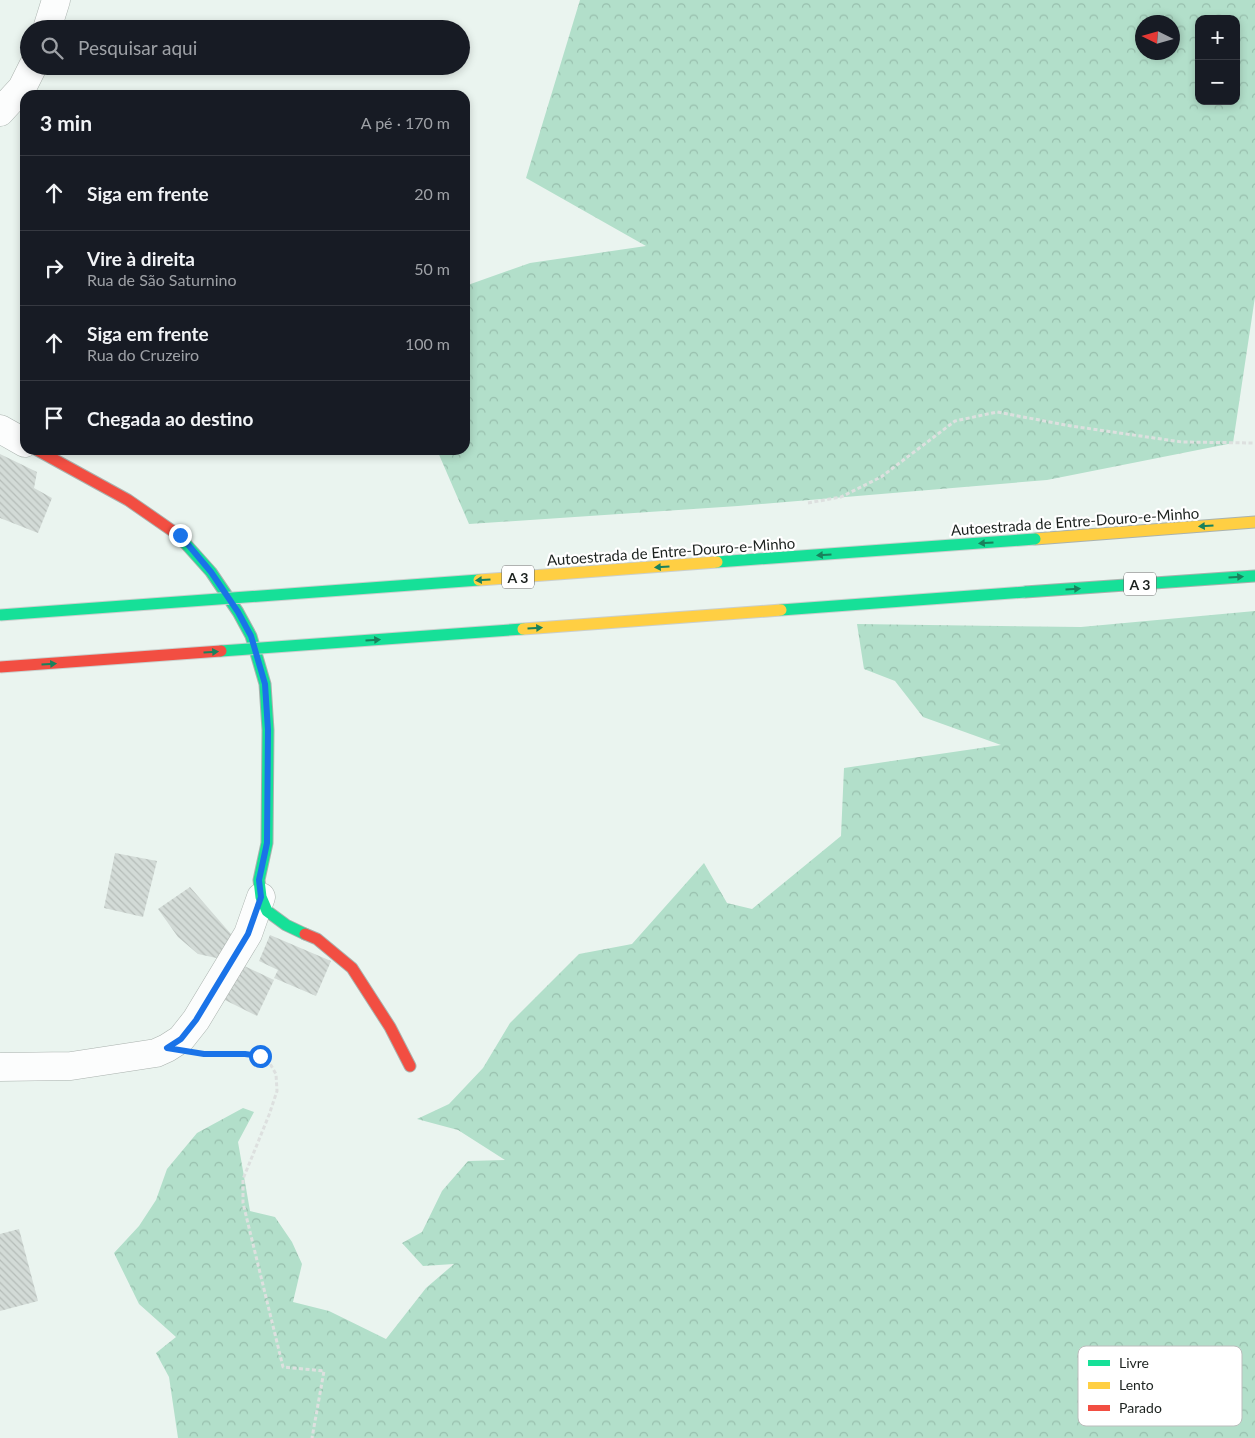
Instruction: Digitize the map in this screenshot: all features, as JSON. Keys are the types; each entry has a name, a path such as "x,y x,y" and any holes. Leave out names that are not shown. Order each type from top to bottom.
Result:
{"main road":[{"path":"47,455 128,500 180,535 211,572 238,612 251,636 265,684 268,730 267,843 259,880 261,897 267,911 286,925 317,939 352,968 390,1027 410,1066"},
{"name":"Autoestrada de Entre-Douro-e-Minho","path":"0,615 1255,522"},
{"name":"A 3","path":"0,667 1255,576"}],"street":[{"path":"50,20 56,0"},
{"path":"20,90 28,75"},
{"path":"0,112 20,90"},
{"path":"0,429 20,440"},
{"path":"0,1067 71,1066 156,1053 181,1039 196,1020 248,934 261,897"}],"path":[{"path":"808,503 841,497 881,477 955,421 997,412 1071,426 1182,442 1255,443"},
{"path":"167,1048 204,1054 260,1056 269,1062 276,1074 277,1091 270,1115 244,1179 243,1203 283,1368 324,1371 312,1438"}],"green space":[{"path":"580,0 1255,0 1255,297 1233,443 1047,480 738,506 469,524 439,455 470,455 470,284 530,263 646,246 526,178"},
{"path":"1255,611 1255,1438 178,1438 169,1377 156,1353 176,1337 139,1304 114,1253 139,1226 156,1200 167,1169 197,1133 243,1108 254,1112 238,1142 250,1211 275,1217 292,1242 302,1264 293,1302 329,1311 386,1339 426,1288 454,1264 423,1266 402,1243 422,1232 442,1191 468,1161 505,1160 458,1130 417,1119 449,1104 483,1068 510,1023 579,954 632,944 704,863 727,903 752,909 841,836 844,768 1001,745 923,717 895,681 864,669 857,624 1081,627"}],"building":[{"path":"0,454 37,472 34,488 52,498 38,533 0,518"},
{"path":"115,853 157,861 143,917 104,908"},
{"path":"190,887 231,934 237,934 221,959 198,954 178,937 158,909"},
{"path":"270,935 331,961 316,996 274,978 278,970 259,961"},
{"path":"236,962 274,980 257,1016 219,997"},
{"path":"19,1229 38,1301 0,1311 0,1234"}],"traffic: fast":[{"path":"177,534 211,572 238,612 251,636 265,684 268,730 267,843 259,880 261,897 267,911 286,925 305,934"},
{"path":"717,562 1035,539"},
{"path":"1025,592 1255,576"},
{"path":"0,615 479,580"},
{"path":"781,610 1025,592"},
{"path":"221,651 523,629"}],"traffic: slow":[{"path":"1035,539 1255,522"},
{"path":"479,580 717,562"},
{"path":"523,629 781,610"}],"traffic: jam":[{"path":"46,455 128,500 177,534"},
{"path":"0,667 221,651"},
{"path":"305,934 317,939 352,968 390,1027 410,1066"}],"route":[{"path":"180,535 211,572 238,612 251,636 265,684 268,730 267,843 259,880 261,897 248,934 196,1020 181,1039 167,1048 204,1054 260,1056"}]}
